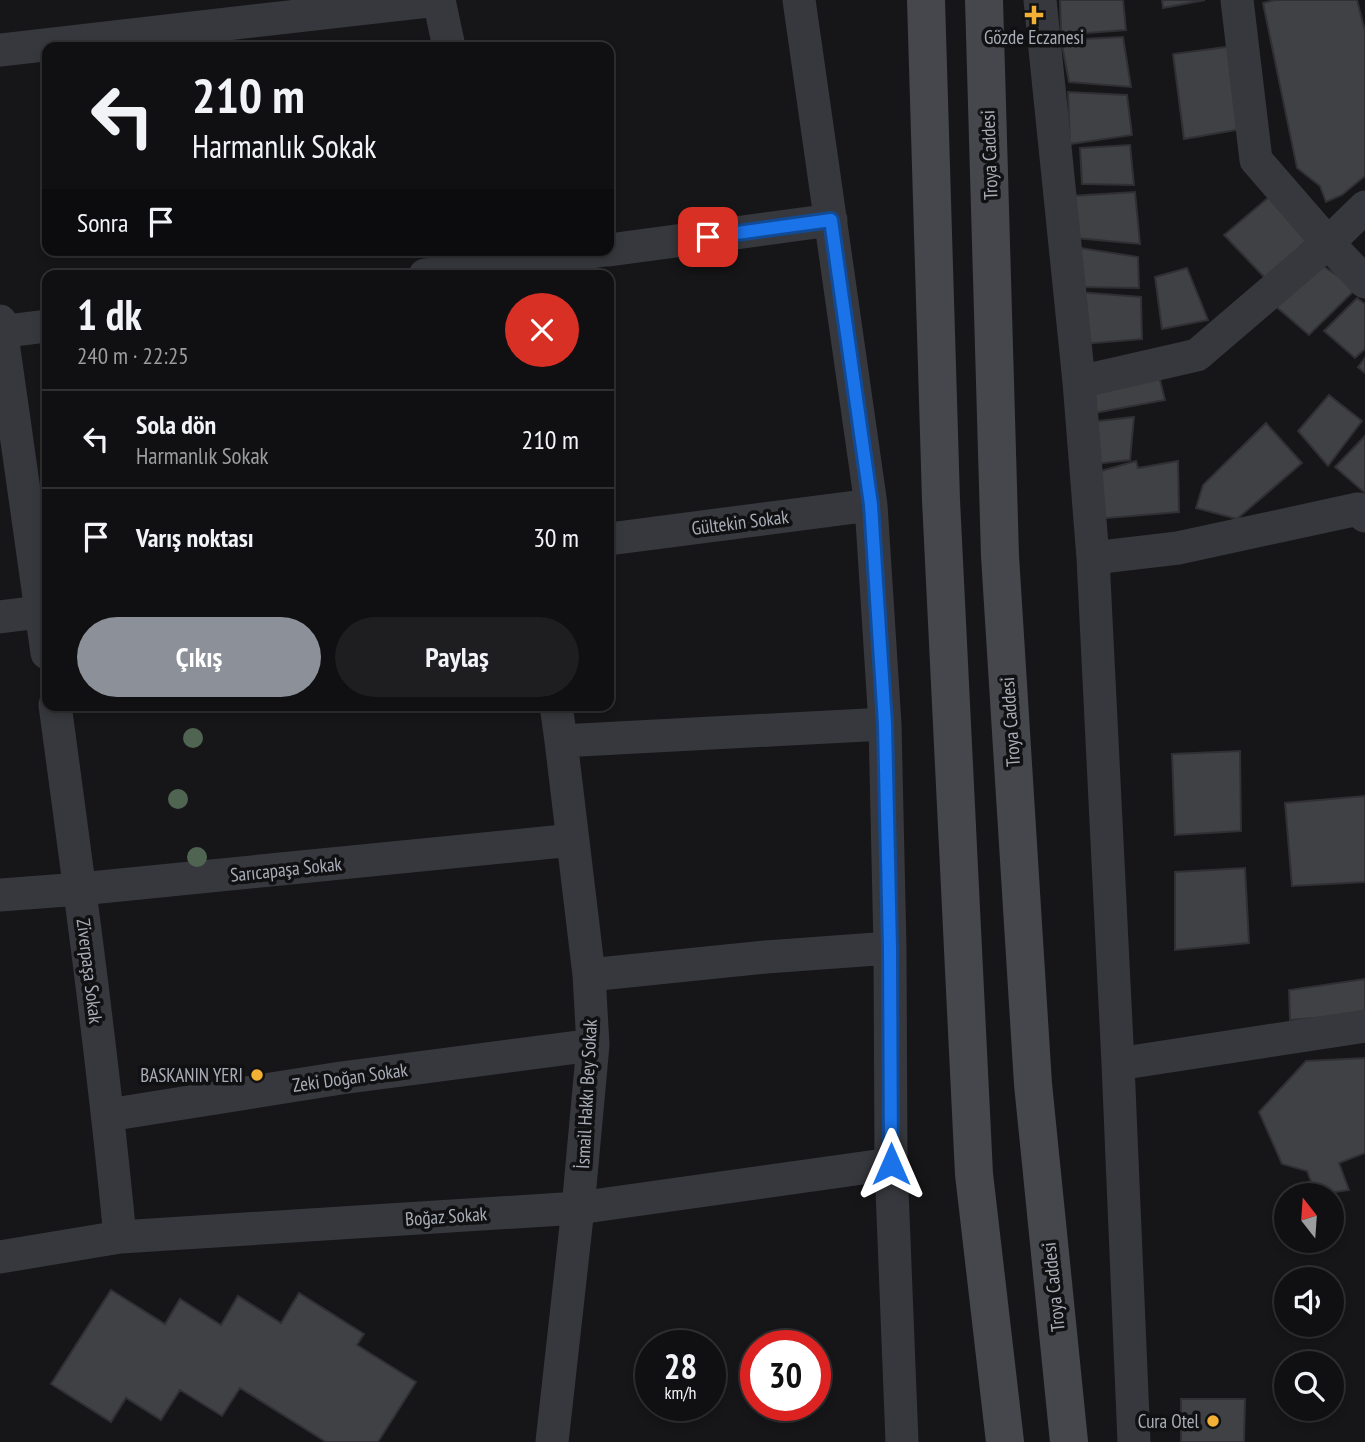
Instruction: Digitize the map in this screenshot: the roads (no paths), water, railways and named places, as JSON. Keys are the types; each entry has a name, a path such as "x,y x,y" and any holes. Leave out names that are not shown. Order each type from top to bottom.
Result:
{"main road":[{"path":"926,0 941,500 974,1174 1005,1442"},
{"name":"Troya Caddesi","path":"984,0 1000,556 1032,1084 1069,1442"}],"street":[{"path":"70,42 438,0 448,42"},
{"path":"799,0 871,505 885,724 891,1164 902,1442"},
{"path":"1040,0 1079,382 1093,558 1134,1442"},
{"path":"1237,0 1256,160 1365,282"},
{"path":"0,50 42,45"},
{"path":"1079,382 1197,355 1328,243 1365,207"},
{"path":"614,249 831,220"},
{"path":"455,270 557,256"},
{"path":"42,326 0,328 42,598"},
{"name":"Gültekin Sokak","path":"614,538 871,505"},
{"path":"1093,558 1178,548 1358,509 1365,516"},
{"path":"0,617 42,611"},
{"name":"Ziverpaşa Sokak","path":"56,711 108,1115 120,1237"},
{"name":"İsmail Hakkı Bey Sokak","path":"552,1442 579,1208 593,1045 589,975 557,711"},
{"path":"561,741 885,724"},
{"name":"Sarıcapaşa Sokak","path":"0,895 573,840"},
{"path":"589,975 752,958 890,948"},
{"path":"1118,1065 1365,1026"},
{"name":"Zeki Doğan Sokak","path":"108,1115 341,1078 593,1045"},
{"name":"Boğaz Sokak","path":"0,1257 120,1237 579,1208 891,1164"}],"place":[{"name":"Gözde Eczanesi","path":"1034,15"},
{"name":"BASKANIN YERI","path":"257,1075"},
{"name":"Cura Otel","path":"1213,1421"}]}
